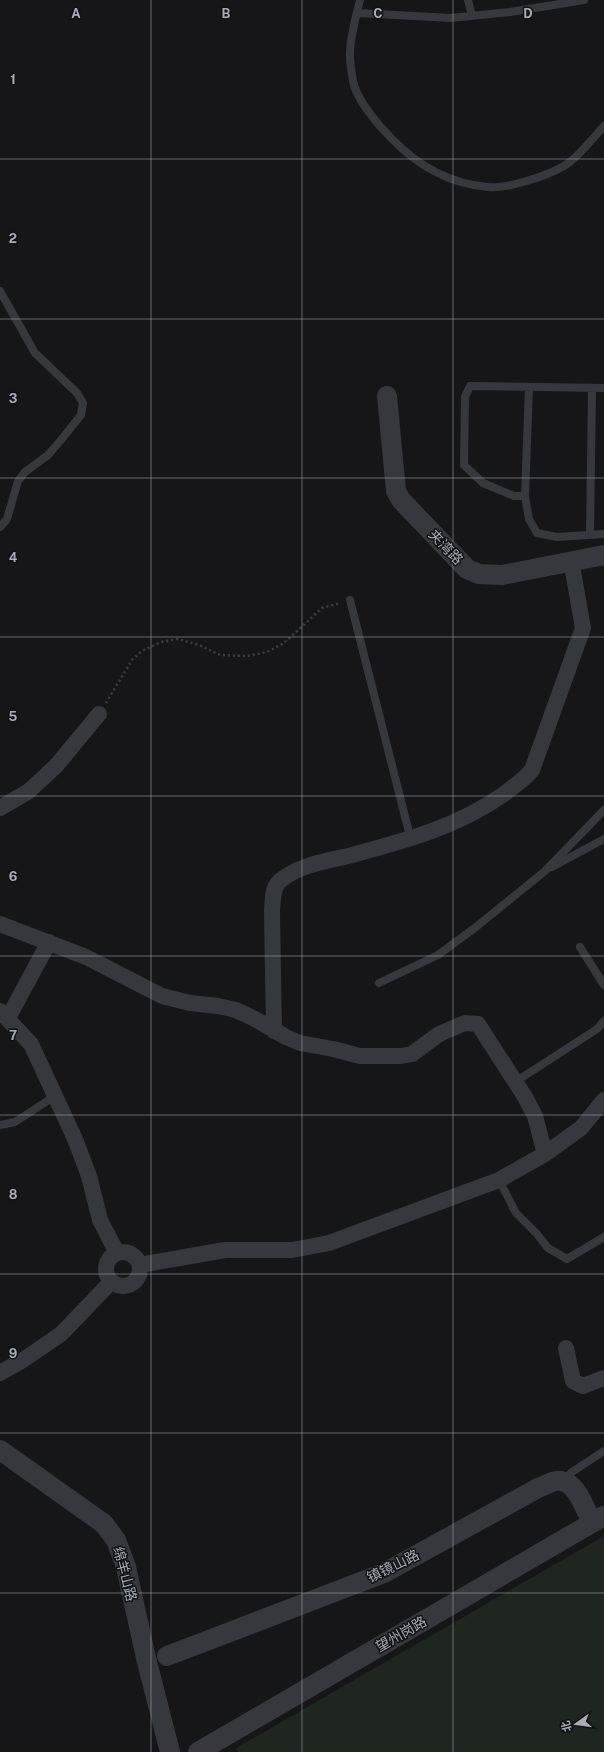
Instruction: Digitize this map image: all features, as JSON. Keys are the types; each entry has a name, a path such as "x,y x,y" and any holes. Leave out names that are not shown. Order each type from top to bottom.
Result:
{"street":[{"name":"夹湾路","path":"387,396 396,491 401,500 467,569 479,574 502,575 571,560 604,555"},
{"path":"274,1031 272,911 273,892 280,880 301,868 411,840 447,826 491,803 524,779 532,770 583,628 571,560"},
{"path":"0,808 29,791 56,766 99,714"},
{"path":"0,924 86,957 162,996 190,1003 236,1010 255,1019 286,1038 300,1043 333,1048 360,1056 381,1057 412,1054 439,1034 465,1023 478,1024 535,1116 545,1154"},
{"path":"49,942 4,1015 31,1044 81,1154 100,1220 117,1253"},
{"path":"140,1265 225,1250 292,1250 329,1243 499,1180 545,1154 581,1128 604,1100"},
{"path":"129,1252 138,1260 140,1265 139,1276 132,1284 122,1287 111,1282 107,1278 106,1266 108,1260 117,1253 129,1252"},
{"path":"0,1373 23,1360 61,1334 111,1282"},
{"path":"566,1348 573,1382 583,1386 604,1378"},
{"name":"绵羊山路","path":"0,1450 104,1524 116,1540 126,1567 146,1658 170,1752"},
{"name":"镇镜山路","path":"167,1656 384,1573 538,1488 557,1481 563,1482"},
{"path":"563,1482 569,1484 575,1490 598,1519"},
{"name":"望州岗路","path":"198,1752 598,1519"}],"lane":[{"path":"360,0 350,56 353,83 367,110 381,128 403,151 427,168 459,182 490,188 529,181 565,166 604,126"},
{"path":"468,0 472,16"},
{"path":"357,13 451,18 510,12 584,0"},
{"path":"0,291 36,353 77,393 83,403 81,415 61,440 48,455 25,472 18,481 7,519 0,527"},
{"path":"525,496 514,496 483,483 464,465 465,397 470,386 604,388"},
{"path":"529,387 525,496 529,519 537,533 557,536 604,534"},
{"path":"590,535 592,388"},
{"path":"350,600 411,840"},
{"path":"378,983 438,955 545,871 604,810"},
{"path":"545,871 604,839"},
{"path":"580,947 604,985"},
{"path":"515,1082 597,1029 604,1022"},
{"path":"0,1125 15,1122 55,1096"},
{"path":"499,1180 516,1213 537,1234 548,1248 567,1259 604,1238"},
{"path":"563,1482 572,1472 604,1451"}],"path":[{"path":"99,714 132,660 142,651 161,642 178,639 199,645 220,655 247,656 267,652 284,643 322,608 350,600"}],"shaded area":[{"path":"604,1536 604,1752 238,1752 236,1748"}]}
